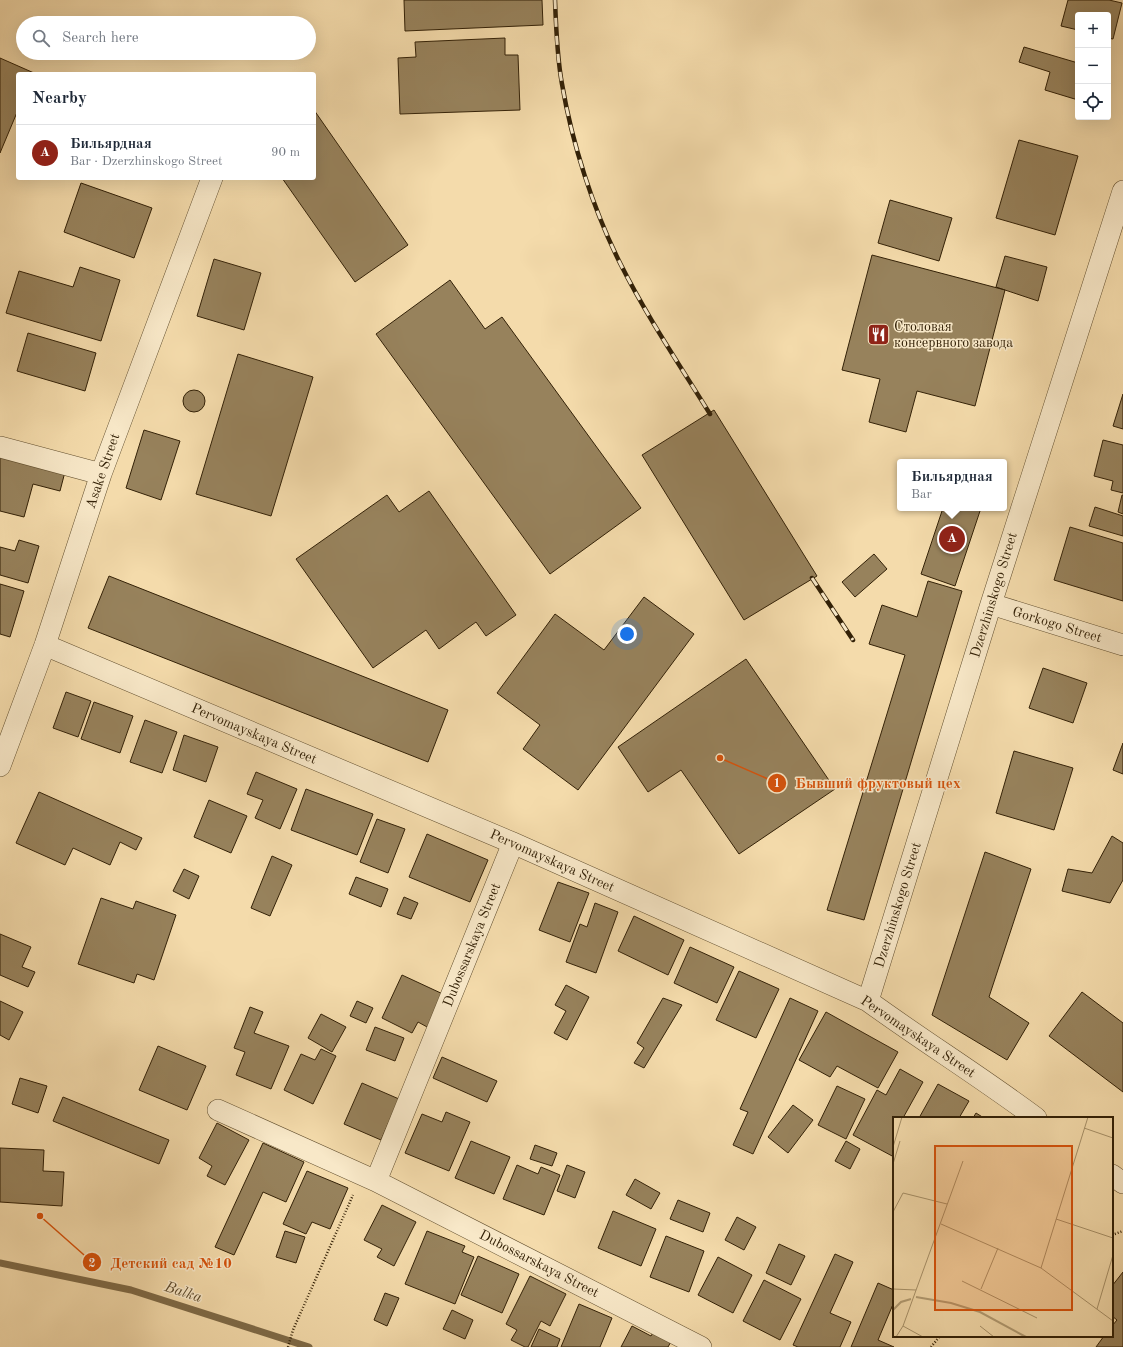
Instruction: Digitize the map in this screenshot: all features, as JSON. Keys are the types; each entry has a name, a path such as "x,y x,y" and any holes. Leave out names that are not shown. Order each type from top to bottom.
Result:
{"street":[{"name":"Asake Street","path":"0,766 45,645 100,474 211,180"},
{"name":"Dzerzhinskogo Street","path":"868,1001 991,604 1123,191"},
{"path":"0,447 100,474"},
{"name":"Gorkogo Street","path":"991,604 1123,645"},
{"name":"Pervomayskaya Street","path":"45,645 513,843 868,1001 1009,1097 1035,1117"},
{"name":"Dubossarskaya Street","path":"369,1178 513,843"},
{"name":"Dubossarskaya Street","path":"218,1110 369,1178 701,1347"},
{"path":"1113,1176 1123,1183"}],"path":[{"path":"288,1347 293,1330 369,1178"},
{"path":"1113,1235 1123,1231"},
{"path":"931,1347 939,1337"}],"building":[{"path":"404,0 542,0 543,25 405,31"},
{"path":"1068,0 1109,0 1122,3 1113,39 1111,39 1111,12 1075,12 1075,29 1061,26"},
{"path":"505,38 505,55 518,55 520,110 400,114 398,58 416,57 415,42"},
{"path":"1024,47 1075,62 1075,99 1045,90 1050,72 1019,62"},
{"path":"0,58 32,72 16,72 16,115 0,153"},
{"path":"316,113 408,245 355,282 283,180 316,180"},
{"path":"1019,140 1078,156 1055,235 996,218"},
{"path":"81,183 152,208 134,258 64,232"},
{"path":"890,200 952,218 939,261 878,243"},
{"path":"872,255 1005,290 975,406 917,391 906,432 869,422 880,379 842,370"},
{"path":"1005,256 1047,267 1038,301 996,287"},
{"path":"214,259 261,273 244,330 197,316"},
{"path":"80,267 120,280 101,341 6,313 19,271 73,287"},
{"path":"450,280 485,329 502,317 641,508 550,574 376,334"},
{"path":"28,333 96,353 85,391 17,371"},
{"path":"238,354 313,377 271,516 196,494"},
{"path":"194,390 202,393 205,401 202,409 194,412 186,409 183,401 186,393"},
{"path":"1123,394 1123,429 1113,426"},
{"path":"714,410 817,576 744,620 642,455"},
{"path":"144,430 180,441 161,500 126,488"},
{"path":"1103,440 1123,445 1123,493 1111,490 1113,481 1094,476"},
{"path":"0,451 66,468 60,491 33,484 24,517 0,511"},
{"path":"429,491 516,615 486,636 476,622 439,649 426,630 373,668 296,559 387,495 399,512"},
{"path":"1123,495 1123,514 1118,512"},
{"path":"1095,507 1123,516 1123,536 1089,526"},
{"path":"942,511 980,511 955,586 921,574"},
{"path":"1070,527 1123,543 1123,601 1054,580"},
{"path":"19,540 39,546 28,583 0,575 0,547 15,551"},
{"path":"874,554 887,569 855,597 842,582"},
{"path":"109,576 448,710 428,762 88,628"},
{"path":"928,581 962,591 864,920 827,910 905,655 869,644 882,605 917,617"},
{"path":"0,584 24,591 10,637 0,634"},
{"path":"644,597 694,634 578,790 523,749 540,725 497,693 555,614 604,650"},
{"path":"746,659 835,789 739,854 681,770 648,792 618,747"},
{"path":"1043,668 1087,683 1073,723 1029,708"},
{"path":"66,692 91,701 78,737 53,728"},
{"path":"94,702 133,716 120,753 81,739"},
{"path":"145,720 177,732 162,773 130,762"},
{"path":"184,735 218,747 206,782 173,770"},
{"path":"1123,743 1123,774 1113,770"},
{"path":"1014,751 1073,768 1054,830 996,813"},
{"path":"256,772 297,789 280,829 255,818 263,800 247,794"},
{"path":"306,789 373,814 357,855 291,830"},
{"path":"39,792 142,838 136,850 120,842 110,865 73,848 65,865 16,843"},
{"path":"209,800 247,816 231,853 194,837"},
{"path":"377,819 405,829 388,873 360,862"},
{"path":"427,834 488,860 470,902 409,877"},
{"path":"1112,836 1123,843 1123,880 1110,903 1062,891 1068,869 1092,873"},
{"path":"985,852 1031,869 989,997 1029,1023 1007,1060 932,1015"},
{"path":"272,856 292,865 270,916 251,908"},
{"path":"184,869 199,876 189,899 173,891"},
{"path":"356,877 388,889 381,907 349,894"},
{"path":"558,882 589,893 570,942 539,930"},
{"path":"404,897 418,903 411,919 397,914"},
{"path":"101,898 133,909 136,901 176,915 154,980 137,974 134,983 78,964"},
{"path":"595,903 618,912 596,973 566,962 580,924 587,927"},
{"path":"634,916 684,940 668,975 618,951"},
{"path":"0,934 31,947 22,967 35,972 28,987 0,975"},
{"path":"690,947 734,967 717,1003 674,983"},
{"path":"739,971 779,989 756,1038 716,1020"},
{"path":"402,975 445,995 429,1028 418,1022 412,1033 382,1018"},
{"path":"566,985 589,997 567,1040 554,1033 566,1011 555,1005"},
{"path":"1082,992 1123,1023 1123,1092 1049,1036"},
{"path":"663,998 682,1005 644,1068 634,1063 644,1048 637,1043"},
{"path":"790,998 818,1011 753,1154 733,1145 748,1112 740,1109"},
{"path":"0,1001 23,1012 9,1040 0,1035"},
{"path":"357,1001 373,1008 366,1023 350,1016"},
{"path":"250,1007 263,1012 254,1033 289,1046 271,1089 236,1075 245,1052 234,1048"},
{"path":"826,1012 898,1052 878,1088 837,1066 830,1077 799,1060"},
{"path":"321,1014 346,1027 332,1052 308,1038"},
{"path":"375,1027 404,1038 395,1061 366,1050"},
{"path":"158,1046 206,1066 187,1110 139,1090"},
{"path":"321,1049 336,1056 313,1104 284,1090 301,1054 315,1060"},
{"path":"442,1057 497,1081 487,1102 433,1078"},
{"path":"900,1069 923,1082 904,1117 893,1117 893,1156 853,1135 877,1090 886,1095"},
{"path":"20,1078 47,1086 38,1113 12,1104"},
{"path":"362,1083 399,1099 381,1140 344,1124"},
{"path":"938,1084 969,1101 960,1117 920,1117"},
{"path":"837,1086 865,1099 846,1139 818,1125"},
{"path":"63,1097 169,1140 159,1164 53,1121"},
{"path":"793,1105 813,1120 788,1153 768,1137"},
{"path":"446,1112 470,1122 449,1171 405,1153 422,1114 442,1122"},
{"path":"976,1113 982,1117 974,1117"},
{"path":"217,1123 249,1140 225,1185 207,1176 212,1166 199,1158"},
{"path":"471,1141 510,1157 494,1194 455,1178"},
{"path":"846,1141 860,1149 850,1169 835,1161"},
{"path":"263,1143 304,1162 286,1202 263,1192 234,1255 215,1247"},
{"path":"535,1145 557,1153 552,1166 530,1159"},
{"path":"0,1148 44,1150 43,1171 64,1172 62,1206 0,1202"},
{"path":"517,1165 538,1174 541,1167 560,1175 544,1215 503,1199"},
{"path":"567,1165 585,1172 575,1198 557,1191"},
{"path":"307,1171 348,1188 330,1229 312,1222 306,1234 283,1224"},
{"path":"635,1179 660,1193 651,1209 626,1195"},
{"path":"678,1200 710,1213 703,1232 670,1219"},
{"path":"382,1205 416,1222 394,1266 377,1257 382,1249 364,1240"},
{"path":"613,1211 656,1229 641,1266 598,1248"},
{"path":"737,1217 756,1227 744,1250 725,1240"},
{"path":"285,1231 305,1237 296,1263 276,1257"},
{"path":"427,1231 465,1246 462,1252 474,1257 455,1304 405,1284"},
{"path":"666,1236 704,1251 689,1292 650,1277"},
{"path":"779,1244 805,1256 791,1285 766,1273"},
{"path":"835,1254 853,1262 830,1313 851,1322 840,1347 798,1347 793,1345"},
{"path":"478,1256 519,1274 502,1313 461,1295"},
{"path":"718,1257 752,1275 733,1313 698,1295"},
{"path":"1123,1272 1123,1347 1096,1347 1103,1337 1113,1337 1113,1325 1117,1320 1113,1317 1113,1285"},
{"path":"530,1276 566,1294 550,1326 541,1321 528,1347 525,1347 511,1340 517,1330 506,1324"},
{"path":"764,1280 801,1299 780,1340 743,1321"},
{"path":"878,1283 893,1290 893,1304 878,1340 894,1347 851,1347"},
{"path":"385,1293 399,1298 387,1326 374,1320"},
{"path":"579,1304 612,1318 600,1347 561,1347"},
{"path":"452,1310 473,1320 465,1339 443,1329"},
{"path":"632,1326 651,1336 655,1329 673,1338 668,1347 621,1347"},
{"path":"539,1329 560,1339 557,1347 531,1347"}],"waterway":[{"name":"Balka","path":"0,1263 131,1290 309,1347"}],"railway":[{"path":"555,0 560,74 571,129 592,198 610,242 630,282 663,339 710,414"},
{"path":"812,578 853,640"}],"place":[{"name":"Столовая консервного завода","path":"879,335"},
{"name":"Бильярдная","path":"952,539"},
{"name":"Бывший фруктовый цех","path":"720,758"},
{"name":"Детский сад №10","path":"40,1216"}]}
